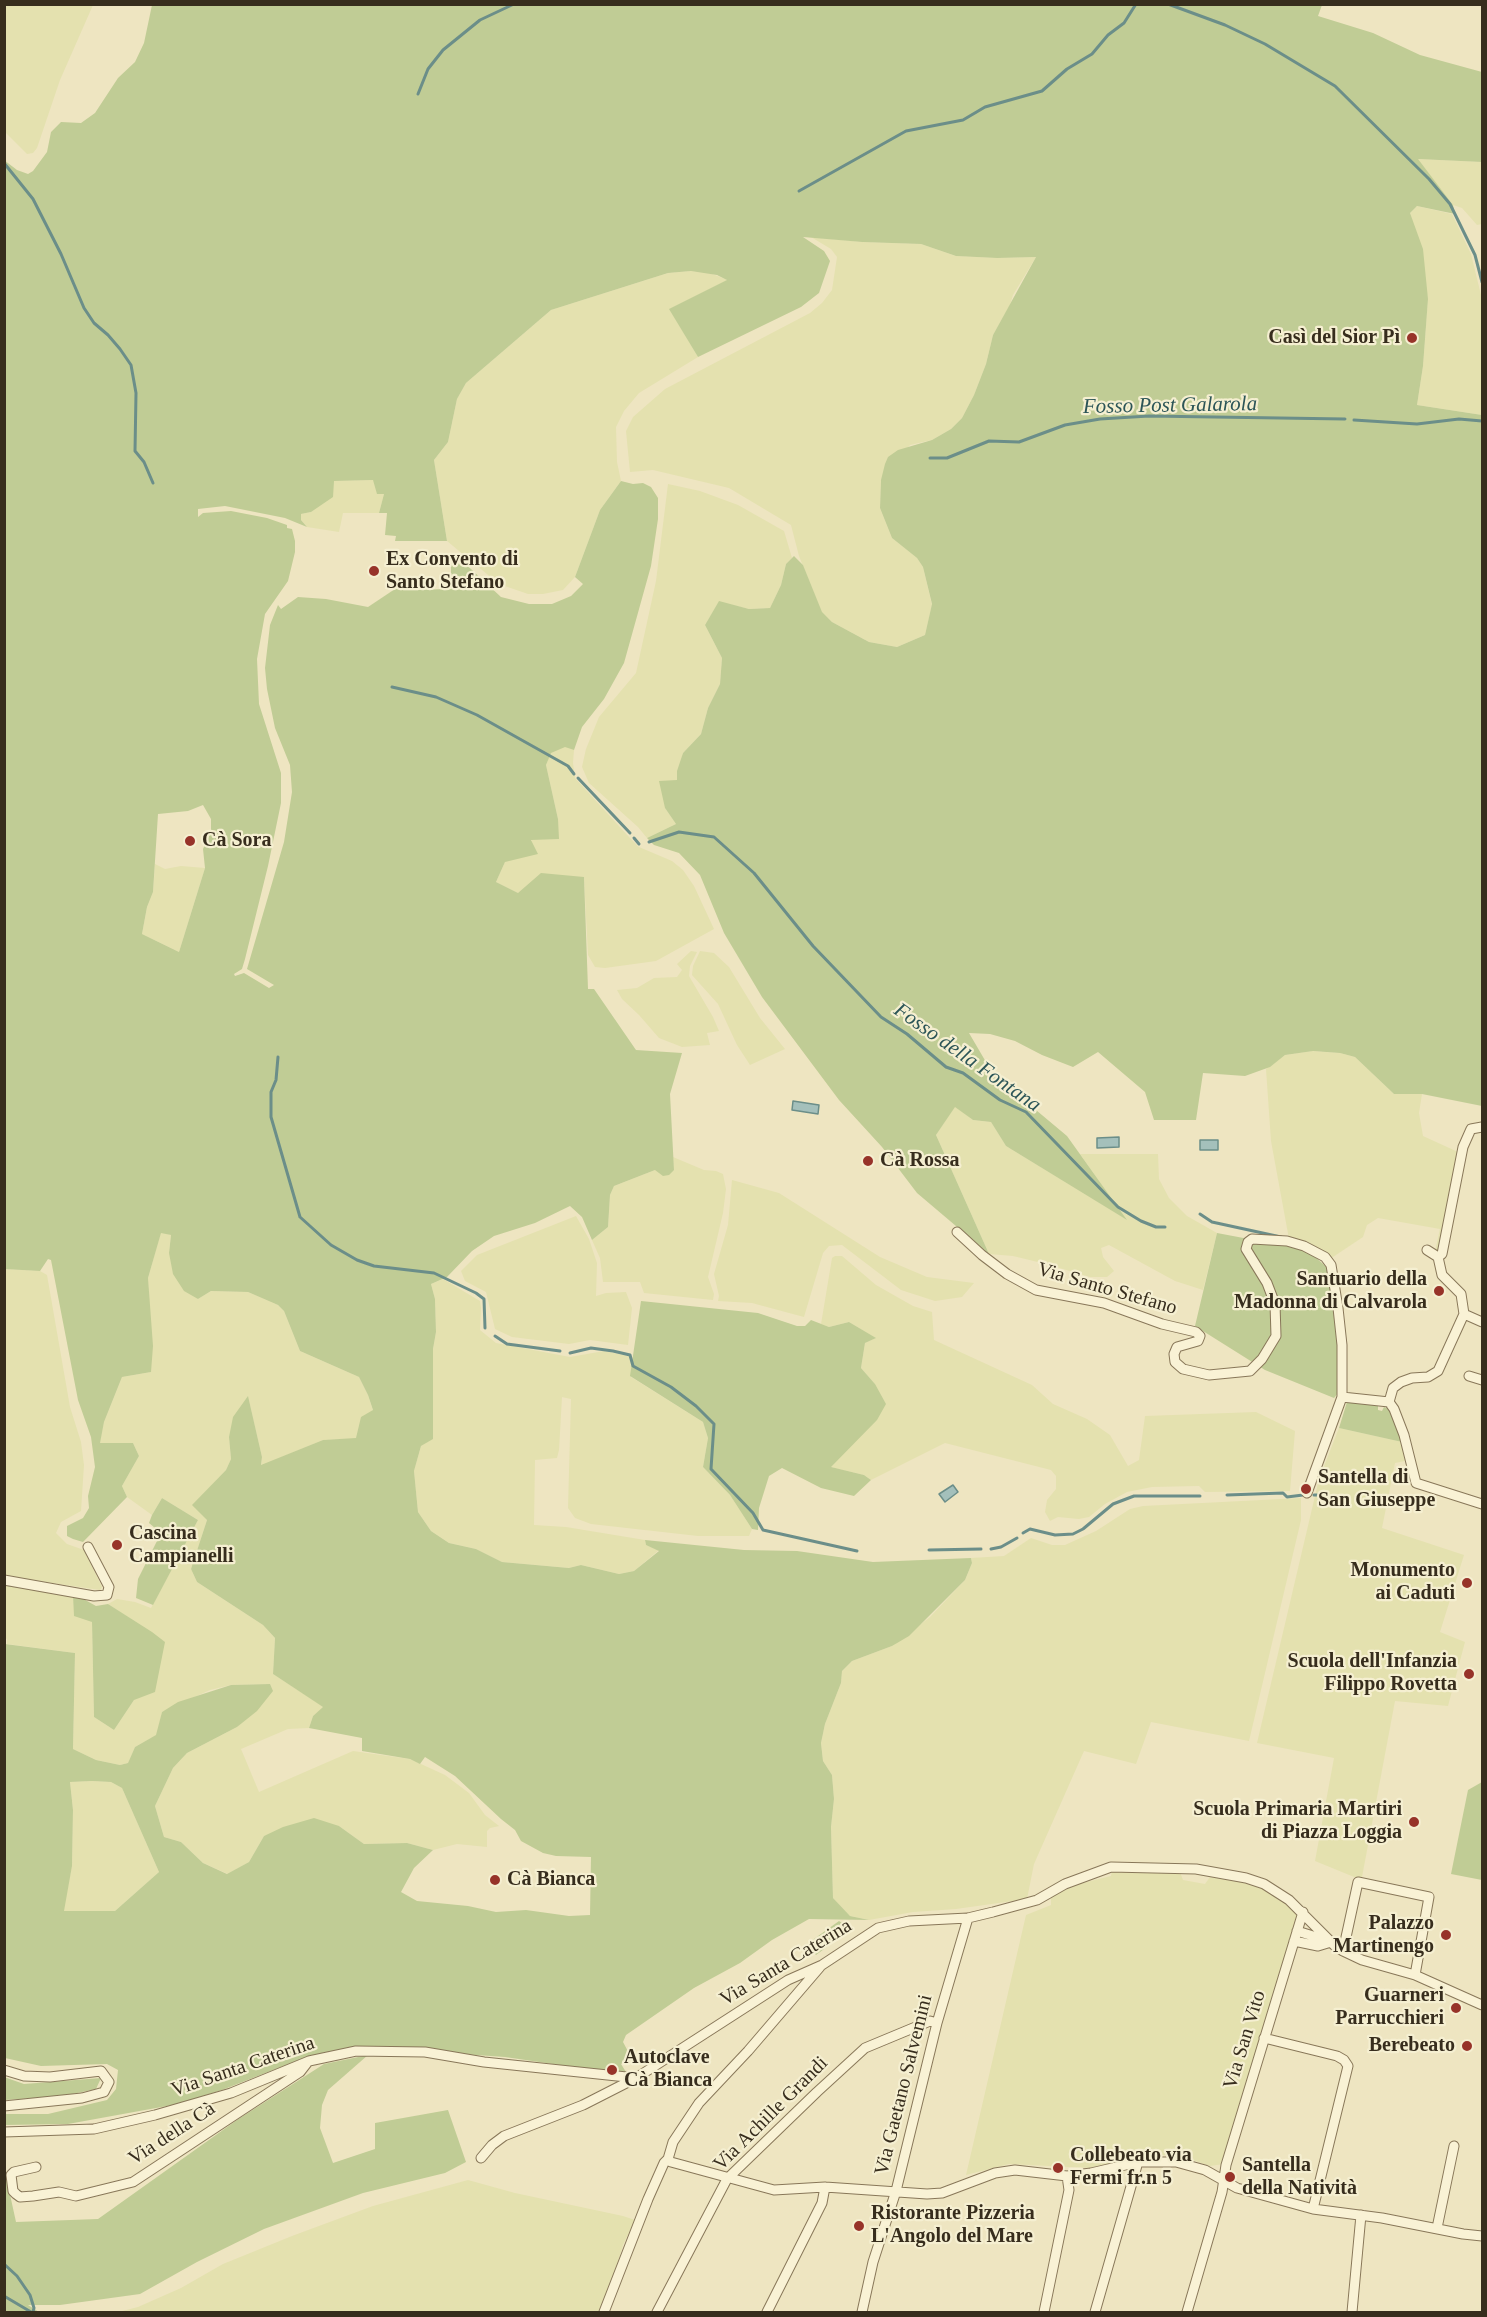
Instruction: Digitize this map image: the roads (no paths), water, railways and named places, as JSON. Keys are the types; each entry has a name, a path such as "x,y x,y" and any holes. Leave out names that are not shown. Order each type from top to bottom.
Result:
{"street":[{"path":"1438,1257 1441,1256 1443,1250 1463,1147 1471,1129 1482,1127"},
{"name":"Via Santo Stefano","path":"957,1232 1007,1274 1036,1290 1104,1303 1162,1324 1196,1332 1200,1336 1198,1341 1177,1347 1174,1354 1176,1362 1184,1369 1209,1375 1250,1371 1263,1359 1276,1336 1275,1304 1267,1283 1246,1249 1248,1242 1252,1239 1287,1241 1304,1246 1325,1257 1331,1265 1342,1345 1341,1397"},
{"path":"1389,1402 1393,1388 1401,1382 1412,1378 1428,1377 1438,1371 1464,1314 1461,1294 1442,1275 1438,1257 1427,1250"},
{"path":"1464,1314 1482,1322"},
{"path":"1469,1376 1482,1380"},
{"path":"1307,1493 1341,1397 1389,1402 1404,1434 1416,1483 1482,1504"},
{"path":"4,1580 94,1596 107,1595 109,1587 88,1547"},
{"name":"Via Santa Caterina","path":"481,2158 504,2136 583,2104 636,2078 788,1980 822,1965 878,1928 909,1921 968,1918 1037,1900 1085,1876 1111,1867 1196,1869 1246,1878 1278,1891 1343,1951 1362,1960 1415,1976 1479,2004"},
{"path":"1343,1951 1358,1882 1429,1897 1415,1976"},
{"name":"Via San Vito","path":"1187,2313 1222,2192 1223,2179 1303,1912"},
{"name":"Via Gaetano Salvemini","path":"862,2313 873,2262 896,2191 937,2023 968,1918"},
{"path":"946,1919 958,1927 962,1937"},
{"path":"1296,1936 1318,1946 1331,1942"},
{"path":"604,2313 615,2279 648,2199 668,2159 673,2142 699,2103 748,2051 822,1965"},
{"name":"Via Achille Grandi","path":"657,2313 727,2179 865,2048 930,2021 937,2023"},
{"path":"1264,2038 1328,2054 1344,2060 1348,2066 1313,2209"},
{"name":"Via Santa Caterina","path":"4,2132 94,2129 145,2118 231,2093 309,2061 356,2051 425,2052 525,2067 636,2078"},
{"name":"Via della Cà","path":"36,2167 11,2175 16,2194 20,2197 59,2192 76,2196 133,2182 300,2072 309,2061"},
{"path":"4,2070 50,2077 101,2071 109,2082 104,2092 48,2103 4,2106"},
{"path":"1437,2228 1454,2146"},
{"path":"668,2159 671,2162 727,2179 774,2190 825,2187 927,2194 942,2193 978,2178 1015,2170 1067,2176 1138,2162 1176,2162 1205,2170 1253,2194 1313,2209 1482,2236"},
{"path":"1095,2313 1138,2162"},
{"path":"1044,2313 1069,2190 1078,2175"},
{"path":"1067,2176 1069,2190"},
{"path":"767,2313 822,2203 825,2187"},
{"path":"1353,2313 1361,2215"}],"water":[{"path":"793,1101 819,1105 818,1114 792,1110"},
{"path":"1119,1137 1119,1147 1097,1148 1097,1138"},
{"path":"1200,1140 1218,1140 1218,1150 1200,1150"},
{"path":"953,1485 958,1492 945,1502 939,1494"}],"waterway":[{"path":"418,94 428,69 443,50 480,20 514,4"},
{"path":"799,191 906,131 963,120 985,107 1042,91 1067,69 1092,54 1108,35 1124,23 1136,4"},
{"path":"1168,4 1225,25 1265,44 1335,86 1429,179 1450,204 1475,255 1482,282"},
{"path":"4,163 33,199 61,254 84,308 94,323 108,335 131,365 136,393 135,451 144,462 153,483"},
{"name":"Fosso Post Galarola","path":"930,458 947,458 989,441 1019,442 1065,425 1100,419 1149,416 1345,419"},
{"name":"Fosso Post Galarola","path":"1354,420 1417,424 1459,419 1482,421"},
{"path":"392,687 436,697 477,715 568,766 574,774"},
{"path":"578,778 630,833"},
{"name":"Fosso della Fontana","path":"649,842 679,832 714,837 754,873 813,946 881,1017 907,1034 946,1067 963,1073 1000,1100 1026,1112 1118,1207 1141,1221 1156,1227 1165,1227"},
{"name":"Fosso della Fontana","path":"634,838 639,844"},
{"path":"278,1057 276,1080 271,1092 271,1117 300,1217 331,1245 357,1260 374,1266 434,1273 476,1293 484,1299 485,1328"},
{"name":"Fosso della Fontana","path":"1200,1214 1212,1222 1281,1237"},
{"path":"495,1336 507,1344 560,1351"},
{"path":"570,1353 591,1348 630,1355 633,1366 671,1387 696,1406 714,1424 711,1469 753,1513 763,1530 857,1551"},
{"path":"1227,1495 1283,1493 1287,1497 1303,1495"},
{"path":"1023,1533 1030,1529 1055,1535 1073,1534 1083,1529 1113,1504 1134,1496 1200,1496"},
{"path":"991,1549 1001,1547 1017,1538"},
{"path":"929,1550 981,1549"},
{"path":"4,2264 17,2276 30,2295 33,2312"},
{"path":"4,2296 31,2312"}],"place":[{"name":"Casì del Sior Pì","path":"1412,338"},
{"name":"Ex Convento di Santo Stefano","path":"374,571"},
{"name":"Cà Sora","path":"190,841"},
{"name":"Cà Rossa","path":"868,1161"},
{"name":"Santuario della Madonna di Calvarola","path":"1439,1291"},
{"name":"Santella di San Giuseppe","path":"1306,1489"},
{"name":"Cascina Campianelli","path":"117,1545"},
{"name":"Monumento ai Caduti","path":"1467,1583"},
{"name":"Scuola dell'Infanzia Filippo Rovetta","path":"1469,1674"},
{"name":"Scuola Primaria Martiri di Piazza Loggia","path":"1414,1822"},
{"name":"Cà Bianca","path":"495,1880"},
{"name":"Palazzo Martinengo","path":"1446,1935"},
{"name":"Guarneri Parrucchieri","path":"1456,2008"},
{"name":"Berebeato","path":"1467,2046"},
{"name":"Autoclave Cà Bianca","path":"612,2070"},
{"name":"Collebeato via Fermi fr.n 5","path":"1058,2168"},
{"name":"Santella della Natività","path":"1230,2177"},
{"name":"Ristorante Pizzeria L'Angolo del Mare","path":"859,2226"}]}
